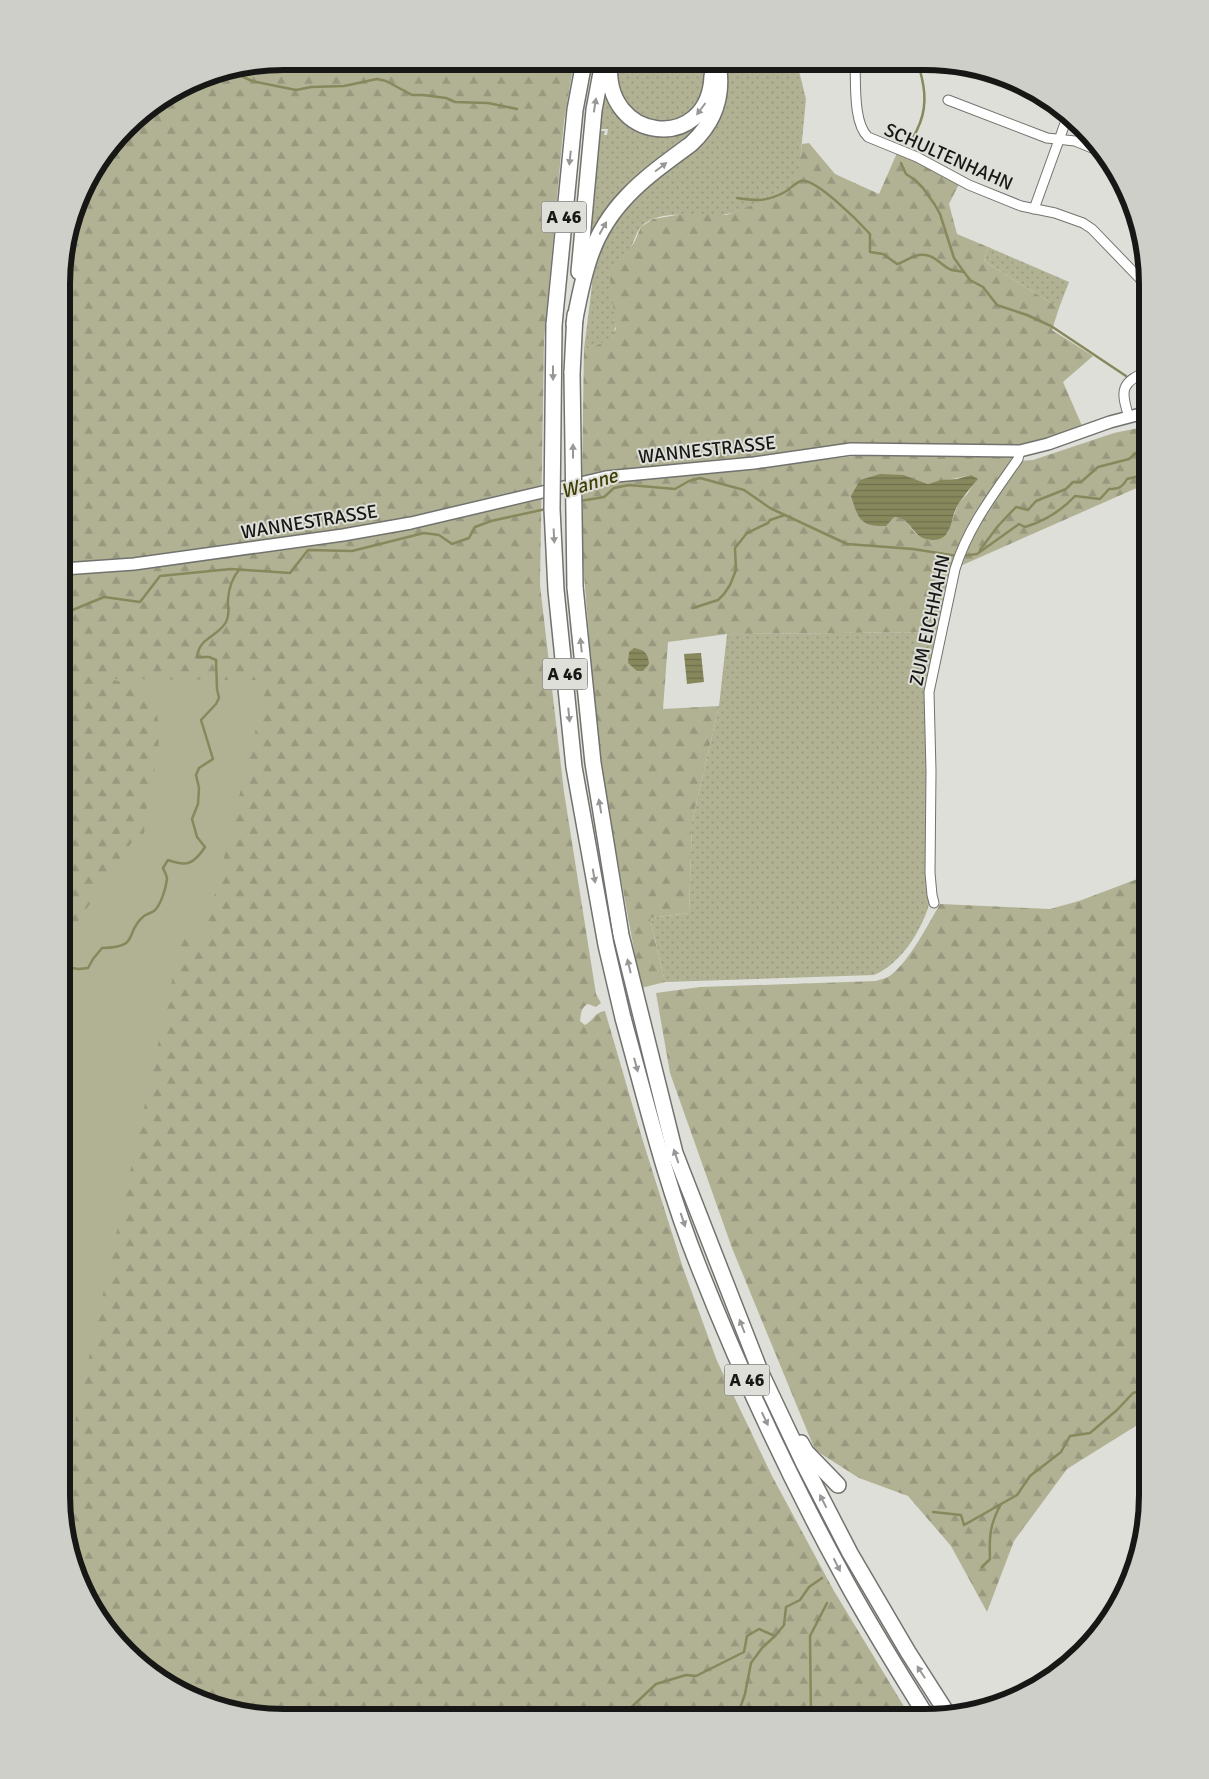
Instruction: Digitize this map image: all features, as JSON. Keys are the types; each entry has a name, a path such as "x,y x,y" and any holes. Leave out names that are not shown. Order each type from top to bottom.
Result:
{"highway":[{"name":"A 46","path":"582,70 575,110 554,325 552,509 556,590 574,767 606,946 623,1018 668,1176 698,1264 741,1367 789,1472 841,1573 922,1709"},
{"name":"A 46","path":"602,70 594,110 574,325 573,498 576,597 592,763 622,935 675,1153 760,1371 804,1464 850,1553 908,1652 944,1708"},
{"path":"609,70 613,93 626,114 638,124 649,128 665,130 673,129 686,123 698,114 708,99 712,80 711,70"},
{"path":"574,325 588,260 602,228 632,189 691,144 711,120 720,94 718,70"},
{"path":"760,1371 806,1452 838,1484"}],"street":[{"name":"SCHULTENHAHN","path":"855,70 858,122 868,137 917,157 969,185 1034,209 1055,213 1083,223 1092,229 1139,277"},
{"path":"948,100 1042,136 1075,141 1089,147"},
{"path":"1034,209 1065,122"},
{"path":"1130,416 1123,396 1124,388 1131,378 1139,374"},
{"name":"WANNESTRASSE","path":"70,569 134,564 343,535 411,523 606,477 754,463 852,449 1020,451 1048,444 1139,414"},
{"name":"ZUM EICHHAHN","path":"934,903 930,873 931,771 929,692 961,549 973,524 1018,459 1020,451"}],"green space":[{"path":"270,70 573,70 564,121 544,340 540,585 564,792 596,994 601,1003 596,1007 586,1005 582,1011 580,1021 585,1025 599,1013 605,1011 683,1268 717,1361 772,1476 834,1591 906,1709 270,1709 242,1705 215,1698 189,1687 165,1673 143,1656 123,1636 106,1614 86,1577 77,1551 70,1509 70,270 74,242 81,215 92,189 106,165 123,143 143,123 165,106 202,86 228,77"},
{"path":"616,70 708,70 707,87 704,94 686,119 650,125 622,104"},
{"path":"719,70 799,70 806,99 798,182 788,192 748,208 717,215 670,215 649,221 641,227 629,250 620,312 613,334 603,344 584,349 595,261 608,233 629,202 701,140"},
{"path":"606,83 641,129 703,113 706,123 651,169 584,257 599,131 605,131 604,135 607,135 608,129 599,129"},
{"path":"809,143 835,174 879,194 897,153 919,161 959,184 949,204 957,234 988,247 984,261 1059,308 1052,330 1093,356 1063,382 1083,428 1020,448 729,460 655,466 582,478 584,349 602,343 616,329 609,271 634,243 641,227 653,219 683,214 726,215 788,192 798,173 802,144"},
{"path":"988,247 1069,282 1059,308 984,261"},
{"path":"1139,428 1139,487 958,567 975,525 1019,461 1033,460 1114,433"},
{"path":"895,452 1017,454 970,525 958,548 940,632 727,634 668,642 663,709 719,706 692,822 689,913 650,918 665,982 641,988 610,819 597,733 582,551 583,484","holes":["904,475 928,484 971,475 973,484 958,504 948,533 929,540 915,533 904,519 894,517"]},
{"path":"940,632 926,692 930,901 922,923 902,954 884,970 874,975 665,982 650,918 689,913 692,822 719,706 727,634"},
{"path":"108,679 268,680 204,938 182,935 70,1444 70,933 132,842 144,842 146,811 159,734 156,712 149,698 123,682"},
{"path":"1139,878 1139,1424 1067,1469 1014,1541 987,1612 951,1546 908,1496 859,1478 815,1450 732,1248 670,1073 656,993 700,987 876,981 889,976 905,961 940,904 1050,909 1079,901"}],"shaded area":[{"path":"880,474 904,475 928,484 971,475 978,479 959,503 945,536 932,540 919,536 905,520 900,518 894,517 886,526 871,525 861,520 851,496 860,480"},
{"path":"634,648 643,651 648,657 649,664 643,671 637,671 628,663 629,652"},
{"path":"701,653 704,682 687,684 684,654"}],"waterway":[{"path":"912,138 920,123 924,108 923,86 920,70"},
{"path":"239,75 252,81 296,90 311,87 344,86 377,79 386,81 412,95 446,98 455,102 488,103 517,109"},
{"path":"901,163 906,174 923,188 935,205 940,214 954,258 964,272"},
{"path":"737,198 767,199 785,192 801,181 808,182 837,202 870,234 870,252 883,254 897,264 916,256 930,256 952,270 964,272 970,280 983,287 997,305 1027,315 1051,326 1126,376"},
{"path":"980,550 998,526 1016,507 1028,510 1036,501 1066,489 1073,482 1081,482 1098,467 1129,459 1139,450"},
{"name":"Wanne","path":"962,556 977,554 1019,524 1025,527 1046,519 1075,496 1100,499 1109,489 1120,487 1127,479 1139,476"},
{"name":"Wanne","path":"580,501 604,497 614,488 629,485 675,489 689,481 700,478 744,490 770,508 847,544 913,549 957,556"},
{"name":"Wanne","path":"70,611 104,597 140,602 160,576 231,569 290,573 308,550 352,551 424,533 439,535 452,544 469,538 475,527 491,521 546,509"},
{"path":"693,608 718,600 724,594 736,570 735,548 747,533 768,523 770,520 785,515"},
{"path":"70,968 88,968 102,948 114,947 127,942 138,922 144,916 154,911 161,901 167,879 163,868 168,860 190,863 205,847 197,837 192,819 198,804 199,788 196,775 199,768 213,759 201,720 219,698 216,660 209,657 197,657 201,645 223,627 226,622 230,587 234,576 239,570"},
{"path":"933,1512 961,1515 964,1525 1017,1495 1030,1476 1061,1452 1070,1436 1090,1433 1117,1410 1133,1393 1139,1391"},
{"path":"982,1567 990,1559 991,1530 994,1518 1001,1504"},
{"path":"629,1709 656,1684 686,1675 696,1676 744,1652 747,1636 759,1629 775,1636 784,1625 786,1607 800,1600 809,1587 822,1578"},
{"path":"811,1709 810,1636 827,1603"},
{"path":"740,1709 745,1694 751,1663 762,1648 775,1636"}]}
